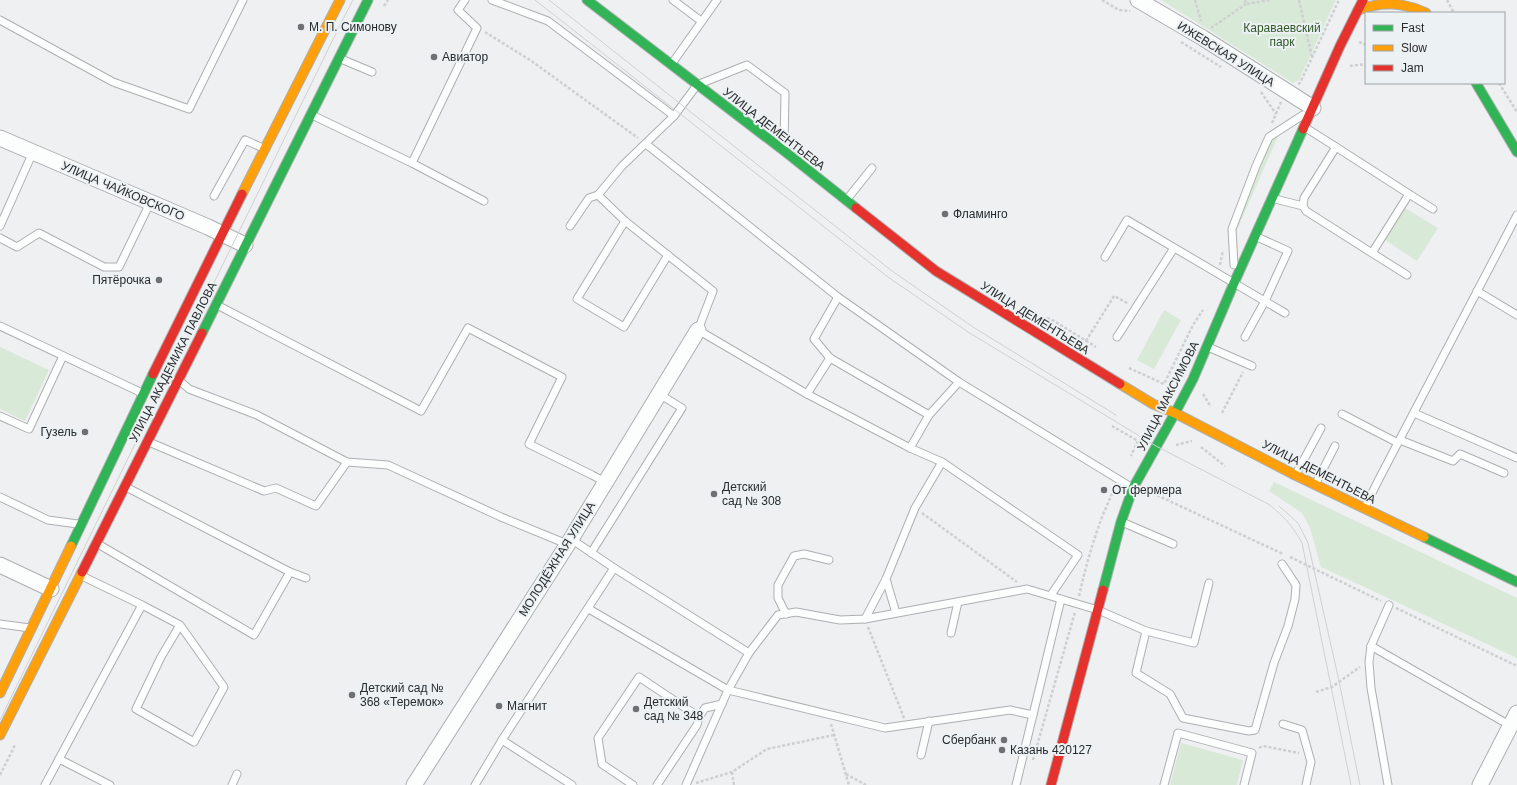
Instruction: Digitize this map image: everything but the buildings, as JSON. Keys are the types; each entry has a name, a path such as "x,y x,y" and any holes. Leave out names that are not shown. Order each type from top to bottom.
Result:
{"main road":[{"name":"УЛИЦА АКАДЕМИКА ПАВЛОВА","path":"0,693 7,671 32,628 222,233 340,0"},
{"name":"УЛИЦА АКАДЕМИКА ПАВЛОВА","path":"0,735 368,0"},
{"name":"УЛИЦА ДЕМЕНТЬЕВА","path":"587,0 670,65 784,150 846,201 936,271 1153,404 1174,413 1315,485 1517,582"},
{"name":"УЛИЦА МАКСИМОВА","path":"1051,785 1121,522 1134,488 1193,379 1234,283 1362,0"},
{"path":"1358,10 1381,3 1393,2 1415,7 1424,12"},
{"path":"1477,84 1517,152"}],"street":[{"name":"ИЖЕВСКАЯ УЛИЦА","path":"1136,7 1203,38 1313,108"},
{"name":"УЛИЦА ЧАЙКОВСКОГО","path":"0,138 245,244"},
{"name":"МОЛОДЁЖНАЯ УЛИЦА","path":"414,785 569,541 698,330"},
{"path":"0,566 51,589"},
{"path":"1480,785 1515,722"}],"lane":[{"path":"0,20 114,82 189,109 243,0"},
{"path":"412,164 477,28 458,10 466,0"},
{"path":"492,0 548,21 674,116"},
{"path":"673,0 701,21"},
{"path":"670,65 717,0"},
{"path":"339,58 372,72"},
{"path":"570,226 589,198 598,194 622,166 674,116 697,85 747,65 785,93 784,150"},
{"path":"1234,283 1232,228 1269,136 1313,108"},
{"path":"310,114 484,201"},
{"path":"1304,127 1432,208"},
{"path":"214,196 245,140 264,149"},
{"path":"646,144 838,297 959,382 1134,488"},
{"path":"1336,147 1304,198 1303,206 1306,211 1407,275"},
{"path":"0,226 33,152"},
{"path":"846,201 872,168"},
{"path":"598,194 625,221 713,291 698,330 807,394 910,448 942,462 1078,555 1051,595"},
{"path":"1372,253 1409,194"},
{"path":"1273,198 1303,206"},
{"path":"0,238 17,247 39,233 104,267 119,267 150,202"},
{"path":"1365,509 1517,215"},
{"path":"1105,257 1127,220 1285,313"},
{"path":"625,221 578,299 624,327 668,255"},
{"path":"1245,337 1265,301 1288,251 1256,236"},
{"path":"1117,337 1174,248"},
{"path":"1477,291 1517,315"},
{"path":"838,297 814,339 830,358 929,415"},
{"path":"215,304 421,411 468,328 562,377 529,444 605,482"},
{"path":"0,326 144,394"},
{"path":"1207,347 1249,365"},
{"path":"0,416 29,429 63,356"},
{"path":"807,394 830,358"},
{"path":"178,379 189,389 257,415 346,462 388,465 501,517 569,541 591,553 749,653"},
{"path":"910,448 929,415 959,382"},
{"path":"591,553 682,408 660,394"},
{"path":"1414,413 1517,458"},
{"path":"1342,414 1399,441 1453,461 1460,454 1504,473"},
{"path":"1295,475 1320,428"},
{"path":"147,441 264,492 276,488 316,506 346,462"},
{"path":"1315,485 1335,446"},
{"path":"865,619 886,579 915,508 942,462"},
{"path":"124,486 290,572 306,578"},
{"path":"0,497 48,520 82,525"},
{"path":"1121,522 1173,544"},
{"path":"96,543 254,635 290,572"},
{"path":"786,614 778,598 778,585 794,556 804,554 829,560"},
{"path":"1146,631 1136,673 1170,694 1183,718 1249,731 1255,730 1274,663 1288,626 1295,599 1296,585 1282,564"},
{"path":"475,785 502,740 589,609 614,568"},
{"path":"80,575 180,625 224,687 194,742 136,709 161,657 180,625"},
{"path":"886,579 896,613"},
{"path":"686,785 728,690 749,653 778,615 796,612 840,620 865,619 1027,589 1098,610 1146,631 1194,643 1209,583"},
{"path":"1016,785 1061,599"},
{"path":"951,633 958,602"},
{"path":"45,785 142,605"},
{"path":"1388,785 1371,688 1369,662 1371,646 1389,605"},
{"path":"589,609 728,690 885,728 1010,710 1033,715"},
{"path":"0,624 32,628"},
{"path":"1371,646 1515,722"},
{"path":"633,785 602,764 598,738 639,677 699,717"},
{"path":"657,785 697,725 699,717 705,708 722,704"},
{"path":"921,755 929,722"},
{"path":"1283,724 1302,730 1311,762 1306,785"},
{"path":"1164,785 1178,733 1252,753 1244,785"},
{"path":"502,740 572,785"},
{"path":"59,759 110,785"},
{"path":"232,785 237,774"}],"path":[{"path":"1102,0 1119,10 1129,10 1136,7"},
{"path":"1195,0 1202,26"},
{"path":"1245,0 1246,4"},
{"path":"1210,28 1246,4 1270,0"},
{"path":"1299,0 1312,57"},
{"path":"1447,0 1453,12"},
{"path":"477,28 530,60 646,144"},
{"path":"1179,41 1224,69"},
{"path":"1345,67 1365,64"},
{"path":"1500,84 1517,112"},
{"path":"1256,89 1262,93 1276,114"},
{"path":"1086,341 1114,296 1136,308"},
{"path":"1040,315 1054,321 1099,350"},
{"path":"1222,412 1249,365"},
{"path":"1125,366 1164,384"},
{"path":"1112,426 1138,441"},
{"path":"1198,445 1225,466"},
{"path":"1144,490 1249,537 1517,666"},
{"path":"915,508 1027,589"},
{"path":"865,619 907,725"},
{"path":"1316,692 1332,687 1369,662"},
{"path":"828,714 850,785"},
{"path":"690,785 732,772 767,749 834,735"},
{"path":"1252,753 1262,746 1309,755"},
{"path":"732,772 734,785"},
{"path":"846,774 866,785"}],"green space":[{"name":"Караваевский парк","path":"1161,0 1336,0 1299,80 1293,83"},
{"path":"1279,134 1234,237 1233,229 1272,137"},
{"path":"1405,208 1438,228 1417,261 1385,240"},
{"path":"1164,310 1181,320 1154,369 1137,360"},
{"path":"0,347 49,370 25,421 0,409"},
{"path":"1274,482 1517,598 1517,658 1321,567 1310,528 1302,513 1269,491"},
{"path":"1181,743 1243,760 1237,785 1170,785"}],"tram line":[{"path":"0,720 353,0"},
{"path":"535,0 888,277 968,332 1156,446 1270,505 1280,514 1292,527 1302,543 1351,785"},
{"path":"549,0 892,271 973,327 1116,415"},
{"path":"1279,506 1298,523 1308,543 1339,681 1360,785"}],"traffic: fast":[{"path":"202,333 368,0"},
{"path":"587,0 783,150 856,208"},
{"path":"1477,84 1517,152"},
{"path":"1175,413 1193,379 1303,129"},
{"path":"71,546 153,374"},
{"path":"1103,590 1121,522 1133,488 1175,413"},
{"path":"1424,537 1517,582"}],"traffic: slow":[{"path":"242,194 340,0"},
{"path":"1358,10 1376,5 1392,4 1417,9 1424,12"},
{"path":"1120,384 1153,404 1175,413 1295,475 1424,537"},
{"path":"0,693 71,546"},
{"path":"0,735 82,572"}],"traffic: jam":[{"path":"1303,129 1340,46 1363,0"},
{"path":"153,374 242,194"},
{"path":"856,208 936,271 1120,384"},
{"path":"82,572 202,333"},
{"path":"1051,785 1103,590"}],"place":[{"name":"М. П. Симонову","path":"301,27"},
{"name":"Авиатор","path":"434,57"},
{"name":"Фламинго","path":"945,214"},
{"name":"Пятёрочка","path":"159,280"},
{"name":"Гузель","path":"85,432"},
{"name":"От фермера","path":"1104,490"},
{"name":"Детский сад № 308","path":"714,494"},
{"name":"Детский сад № 368 «Теремок»","path":"352,695"},
{"name":"Магнит","path":"499,706"},
{"name":"Детский сад № 348","path":"636,709"},
{"name":"Сбербанк","path":"1004,740"},
{"name":"Казань 420127","path":"1002,750"}]}
